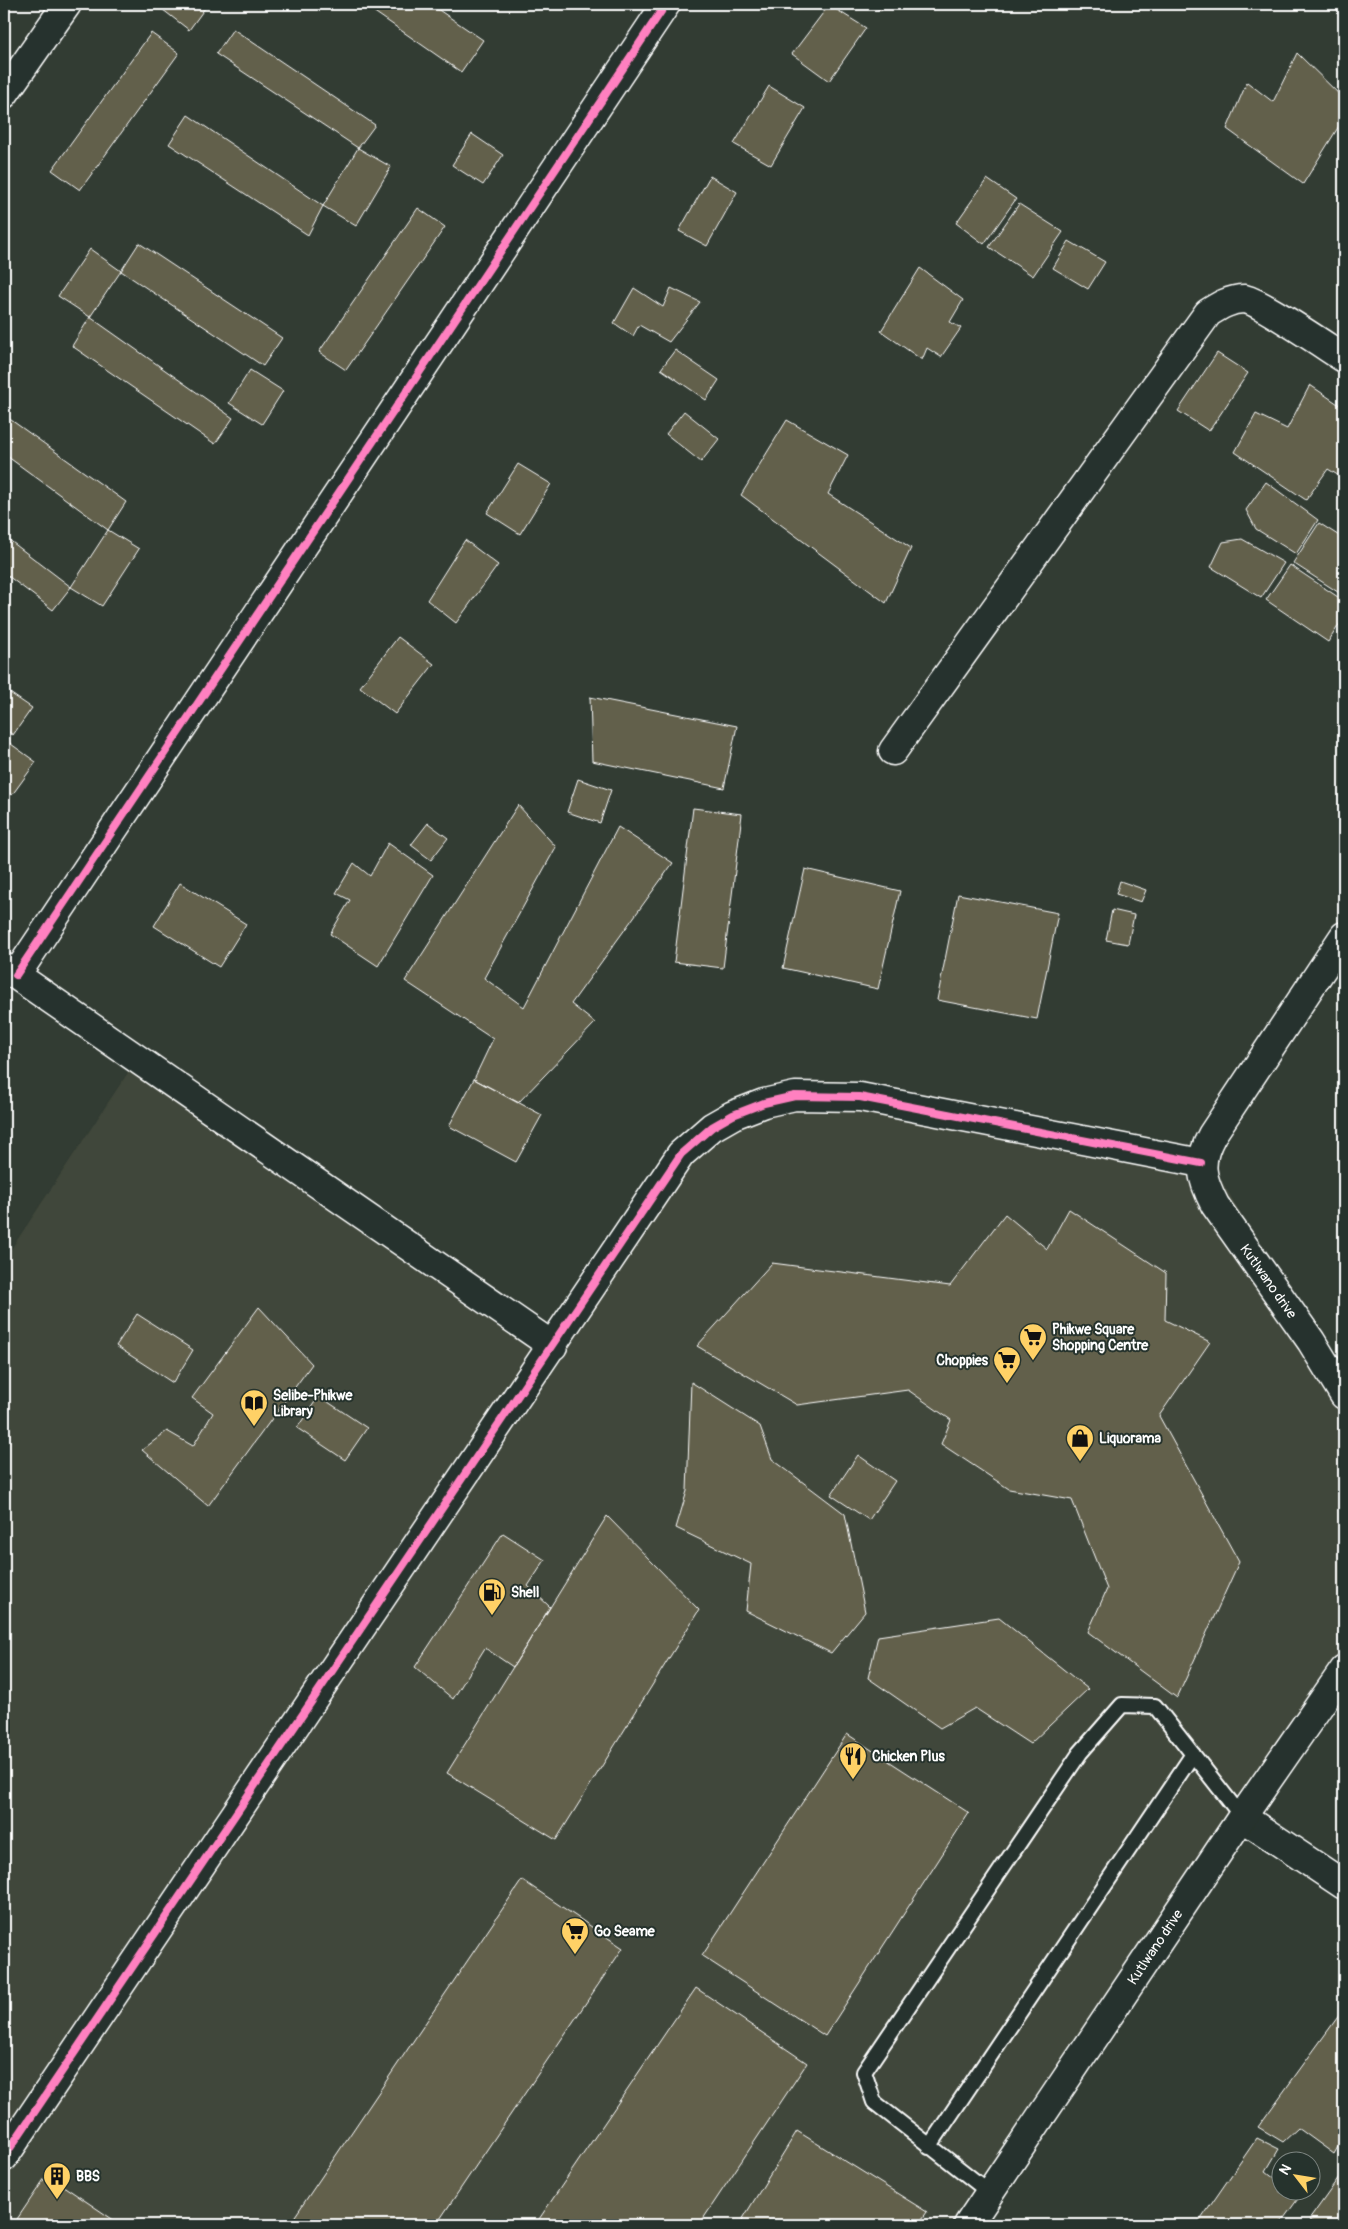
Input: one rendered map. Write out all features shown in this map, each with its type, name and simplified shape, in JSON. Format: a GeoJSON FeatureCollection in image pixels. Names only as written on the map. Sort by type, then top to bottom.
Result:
{"type":"FeatureCollection","features":[{"type":"Feature","properties":{"kind":"street"},"geometry":{"type":"LineString","coordinates":[[4,94],[66,4]]}},
{"type":"Feature","properties":{"kind":"street"},"geometry":{"type":"LineString","coordinates":[[553,1346],[10,971],[666,4]]}},
{"type":"Feature","properties":{"kind":"street"},"geometry":{"type":"LineString","coordinates":[[894,751],[1208,313],[1222,303],[1245,299],[1269,311],[1344,358]]}},
{"type":"Feature","properties":{"kind":"street"},"geometry":{"type":"LineString","coordinates":[[4,2157],[682,1154],[712,1127],[733,1115],[764,1103],[795,1096],[860,1097],[1201,1164],[1204,1150],[1212,1135],[1344,936]]}},
{"type":"Feature","properties":{"kind":"street","name":"Kutlwano drive"},"geometry":{"type":"LineString","coordinates":[[1201,1164],[1206,1188],[1215,1205],[1311,1342],[1344,1395]]}},
{"type":"Feature","properties":{"kind":"street","name":"Kutlwano drive"},"geometry":{"type":"LineString","coordinates":[[968,2225],[1242,1817],[1344,1670]]}},
{"type":"Feature","properties":{"kind":"street"},"geometry":{"type":"LineString","coordinates":[[1242,1817],[1344,1885]]}},
{"type":"Feature","properties":{"kind":"lane"},"geometry":{"type":"LineString","coordinates":[[990,2193],[874,2102],[864,2072],[1080,1753],[1122,1705],[1155,1706],[1242,1817]]}},
{"type":"Feature","properties":{"kind":"lane"},"geometry":{"type":"LineString","coordinates":[[929,2147],[1193,1754]]}},
{"type":"Feature","properties":{"kind":"shaded area"},"geometry":{"type":"Polygon","coordinates":[[[137,1059],[553,1346],[681,1154],[764,1103],[980,1120],[1204,1150],[1344,1393],[1344,1645],[1246,1816],[968,2225],[4,2225],[4,1260],[137,1059]]]}},
{"type":"Feature","properties":{"kind":"building"},"geometry":{"type":"Polygon","coordinates":[[[160,4],[208,4],[189,30],[158,6],[160,4]]]}},
{"type":"Feature","properties":{"kind":"building"},"geometry":{"type":"Polygon","coordinates":[[[363,4],[430,4],[483,40],[461,72],[363,4]]]}},
{"type":"Feature","properties":{"kind":"building"},"geometry":{"type":"Polygon","coordinates":[[[871,4],[885,4],[881,11],[871,4]]]}},
{"type":"Feature","properties":{"kind":"building"},"geometry":{"type":"Polygon","coordinates":[[[829,5],[866,28],[829,81],[792,54],[829,5]]]}},
{"type":"Feature","properties":{"kind":"building"},"geometry":{"type":"Polygon","coordinates":[[[233,29],[375,125],[358,148],[216,54],[233,29]]]}},
{"type":"Feature","properties":{"kind":"building"},"geometry":{"type":"Polygon","coordinates":[[[151,33],[179,53],[80,190],[52,170],[151,33]]]}},
{"type":"Feature","properties":{"kind":"building"},"geometry":{"type":"Polygon","coordinates":[[[1297,53],[1344,99],[1344,118],[1303,184],[1227,129],[1247,82],[1273,102],[1297,53]]]}},
{"type":"Feature","properties":{"kind":"building"},"geometry":{"type":"Polygon","coordinates":[[[769,86],[805,108],[771,165],[734,144],[769,86]]]}},
{"type":"Feature","properties":{"kind":"building"},"geometry":{"type":"Polygon","coordinates":[[[188,115],[323,206],[308,235],[169,144],[188,115]]]}},
{"type":"Feature","properties":{"kind":"building"},"geometry":{"type":"Polygon","coordinates":[[[472,134],[503,155],[483,185],[452,165],[472,134]]]}},
{"type":"Feature","properties":{"kind":"building"},"geometry":{"type":"Polygon","coordinates":[[[358,148],[391,167],[356,226],[323,206],[358,148]]]}},
{"type":"Feature","properties":{"kind":"building"},"geometry":{"type":"Polygon","coordinates":[[[710,176],[737,192],[707,246],[679,231],[710,176]]]}},
{"type":"Feature","properties":{"kind":"building"},"geometry":{"type":"Polygon","coordinates":[[[987,179],[1016,199],[984,244],[956,223],[987,179]]]}},
{"type":"Feature","properties":{"kind":"building"},"geometry":{"type":"Polygon","coordinates":[[[1019,204],[1063,232],[1033,276],[989,247],[1019,204]]]}},
{"type":"Feature","properties":{"kind":"building"},"geometry":{"type":"Polygon","coordinates":[[[418,208],[445,227],[346,370],[319,352],[418,208]]]}},
{"type":"Feature","properties":{"kind":"building"},"geometry":{"type":"Polygon","coordinates":[[[1069,241],[1105,262],[1088,289],[1053,268],[1069,241]]]}},
{"type":"Feature","properties":{"kind":"building"},"geometry":{"type":"Polygon","coordinates":[[[139,243],[282,338],[263,366],[121,271],[139,243]]]}},
{"type":"Feature","properties":{"kind":"building"},"geometry":{"type":"Polygon","coordinates":[[[90,249],[121,271],[90,317],[58,296],[90,249]]]}},
{"type":"Feature","properties":{"kind":"building"},"geometry":{"type":"Polygon","coordinates":[[[920,268],[963,300],[950,322],[961,328],[941,357],[927,348],[922,360],[881,331],[920,268]]]}},
{"type":"Feature","properties":{"kind":"building"},"geometry":{"type":"Polygon","coordinates":[[[634,288],[663,307],[671,288],[700,302],[669,342],[639,325],[633,336],[614,323],[634,288]]]}},
{"type":"Feature","properties":{"kind":"building"},"geometry":{"type":"Polygon","coordinates":[[[90,317],[233,418],[215,444],[72,346],[90,317]]]}},
{"type":"Feature","properties":{"kind":"building"},"geometry":{"type":"Polygon","coordinates":[[[675,350],[719,380],[706,400],[661,369],[675,350]]]}},
{"type":"Feature","properties":{"kind":"building"},"geometry":{"type":"Polygon","coordinates":[[[1217,353],[1248,373],[1209,431],[1178,411],[1217,353]]]}},
{"type":"Feature","properties":{"kind":"building"},"geometry":{"type":"Polygon","coordinates":[[[250,370],[283,391],[262,424],[229,403],[250,370]]]}},
{"type":"Feature","properties":{"kind":"building"},"geometry":{"type":"Polygon","coordinates":[[[1310,385],[1344,408],[1344,479],[1328,469],[1306,500],[1235,452],[1256,414],[1287,429],[1310,385]]]}},
{"type":"Feature","properties":{"kind":"building"},"geometry":{"type":"Polygon","coordinates":[[[684,411],[719,439],[701,462],[666,434],[684,411]]]}},
{"type":"Feature","properties":{"kind":"building"},"geometry":{"type":"Polygon","coordinates":[[[4,415],[126,502],[108,530],[4,454],[4,415]]]}},
{"type":"Feature","properties":{"kind":"building"},"geometry":{"type":"Polygon","coordinates":[[[787,420],[848,455],[828,494],[911,548],[886,603],[741,495],[787,420]]]}},
{"type":"Feature","properties":{"kind":"building"},"geometry":{"type":"Polygon","coordinates":[[[518,464],[551,484],[520,534],[487,513],[518,464]]]}},
{"type":"Feature","properties":{"kind":"building"},"geometry":{"type":"Polygon","coordinates":[[[1266,482],[1318,520],[1296,554],[1256,529],[1246,510],[1266,482]]]}},
{"type":"Feature","properties":{"kind":"building"},"geometry":{"type":"Polygon","coordinates":[[[1319,523],[1344,539],[1344,596],[1293,563],[1319,523]]]}},
{"type":"Feature","properties":{"kind":"building"},"geometry":{"type":"Polygon","coordinates":[[[108,530],[139,549],[102,606],[71,587],[108,530]]]}},
{"type":"Feature","properties":{"kind":"building"},"geometry":{"type":"Polygon","coordinates":[[[4,536],[71,587],[53,610],[4,573],[4,536]]]}},
{"type":"Feature","properties":{"kind":"building"},"geometry":{"type":"Polygon","coordinates":[[[1242,539],[1284,563],[1261,598],[1211,567],[1223,542],[1242,539]]]}},
{"type":"Feature","properties":{"kind":"building"},"geometry":{"type":"Polygon","coordinates":[[[465,540],[498,565],[456,623],[427,600],[465,540]]]}},
{"type":"Feature","properties":{"kind":"building"},"geometry":{"type":"Polygon","coordinates":[[[1290,565],[1344,601],[1344,617],[1328,642],[1266,600],[1290,565]]]}},
{"type":"Feature","properties":{"kind":"building"},"geometry":{"type":"Polygon","coordinates":[[[398,637],[434,664],[395,714],[360,687],[398,637]]]}},
{"type":"Feature","properties":{"kind":"building"},"geometry":{"type":"Polygon","coordinates":[[[4,689],[32,708],[13,735],[4,728],[4,689]]]}},
{"type":"Feature","properties":{"kind":"building"},"geometry":{"type":"Polygon","coordinates":[[[590,697],[737,726],[724,788],[592,761],[590,697]]]}},
{"type":"Feature","properties":{"kind":"building"},"geometry":{"type":"Polygon","coordinates":[[[4,739],[36,762],[12,795],[4,789],[4,739]]]}},
{"type":"Feature","properties":{"kind":"building"},"geometry":{"type":"Polygon","coordinates":[[[578,779],[611,790],[600,823],[567,812],[578,779]]]}},
{"type":"Feature","properties":{"kind":"building"},"geometry":{"type":"Polygon","coordinates":[[[518,805],[556,847],[484,978],[524,1007],[618,827],[673,863],[571,1004],[595,1023],[518,1103],[474,1079],[493,1039],[405,981],[518,805]]]}},
{"type":"Feature","properties":{"kind":"building"},"geometry":{"type":"Polygon","coordinates":[[[693,808],[742,814],[723,968],[674,962],[693,808]]]}},
{"type":"Feature","properties":{"kind":"building"},"geometry":{"type":"Polygon","coordinates":[[[428,823],[448,838],[431,860],[411,845],[428,823]]]}},
{"type":"Feature","properties":{"kind":"building"},"geometry":{"type":"Polygon","coordinates":[[[388,843],[433,875],[378,966],[330,934],[350,900],[336,893],[354,863],[370,876],[388,843]]]}},
{"type":"Feature","properties":{"kind":"building"},"geometry":{"type":"Polygon","coordinates":[[[805,869],[900,891],[878,989],[783,968],[805,869]]]}},
{"type":"Feature","properties":{"kind":"building"},"geometry":{"type":"Polygon","coordinates":[[[1120,881],[1146,890],[1141,902],[1116,894],[1120,881]]]}},
{"type":"Feature","properties":{"kind":"building"},"geometry":{"type":"Polygon","coordinates":[[[180,883],[246,924],[219,967],[154,926],[180,883]]]}},
{"type":"Feature","properties":{"kind":"building"},"geometry":{"type":"Polygon","coordinates":[[[958,894],[1058,913],[1037,1019],[937,1000],[958,894]]]}},
{"type":"Feature","properties":{"kind":"building"},"geometry":{"type":"Polygon","coordinates":[[[1112,910],[1134,915],[1128,944],[1106,940],[1112,910]]]}},
{"type":"Feature","properties":{"kind":"building"},"geometry":{"type":"Polygon","coordinates":[[[474,1079],[542,1115],[516,1162],[449,1126],[474,1079]]]}},
{"type":"Feature","properties":{"kind":"building"},"geometry":{"type":"Polygon","coordinates":[[[1069,1209],[1166,1273],[1165,1320],[1210,1342],[1159,1416],[1239,1562],[1177,1698],[1088,1632],[1107,1589],[1072,1500],[1009,1489],[941,1444],[951,1420],[908,1390],[797,1405],[697,1346],[772,1263],[950,1286],[1005,1214],[1047,1249],[1069,1209]]]}},
{"type":"Feature","properties":{"kind":"building"},"geometry":{"type":"Polygon","coordinates":[[[259,1307],[312,1364],[208,1506],[142,1450],[167,1431],[193,1446],[213,1413],[192,1398],[259,1307]]]}},
{"type":"Feature","properties":{"kind":"building"},"geometry":{"type":"Polygon","coordinates":[[[137,1314],[193,1350],[173,1383],[116,1346],[137,1314]]]}},
{"type":"Feature","properties":{"kind":"building"},"geometry":{"type":"Polygon","coordinates":[[[691,1382],[760,1426],[772,1459],[845,1514],[865,1612],[831,1653],[746,1611],[751,1564],[676,1528],[687,1491],[691,1382]]]}},
{"type":"Feature","properties":{"kind":"building"},"geometry":{"type":"Polygon","coordinates":[[[319,1396],[367,1428],[345,1460],[297,1428],[319,1396]]]}},
{"type":"Feature","properties":{"kind":"building"},"geometry":{"type":"Polygon","coordinates":[[[858,1455],[895,1481],[869,1520],[831,1495],[858,1455]]]}},
{"type":"Feature","properties":{"kind":"building"},"geometry":{"type":"Polygon","coordinates":[[[607,1516],[699,1610],[556,1840],[447,1773],[607,1516]]]}},
{"type":"Feature","properties":{"kind":"building"},"geometry":{"type":"Polygon","coordinates":[[[503,1533],[545,1560],[528,1586],[550,1607],[513,1667],[485,1648],[453,1699],[415,1667],[503,1533]]]}},
{"type":"Feature","properties":{"kind":"building"},"geometry":{"type":"Polygon","coordinates":[[[999,1618],[1088,1689],[1030,1744],[975,1708],[940,1728],[868,1678],[878,1636],[999,1618]]]}},
{"type":"Feature","properties":{"kind":"building"},"geometry":{"type":"Polygon","coordinates":[[[847,1734],[969,1813],[825,2036],[702,1956],[847,1734]]]}},
{"type":"Feature","properties":{"kind":"building"},"geometry":{"type":"Polygon","coordinates":[[[522,1880],[623,1948],[436,2225],[289,2225],[522,1880]]]}},
{"type":"Feature","properties":{"kind":"building"},"geometry":{"type":"Polygon","coordinates":[[[696,1988],[807,2063],[699,2225],[535,2225],[696,1988]]]}},
{"type":"Feature","properties":{"kind":"building"},"geometry":{"type":"Polygon","coordinates":[[[1340,2014],[1344,2017],[1344,2136],[1334,2154],[1298,2128],[1283,2142],[1258,2127],[1340,2014]]]}},
{"type":"Feature","properties":{"kind":"building"},"geometry":{"type":"Polygon","coordinates":[[[797,2131],[927,2212],[918,2225],[739,2225],[797,2131]]]}},
{"type":"Feature","properties":{"kind":"building"},"geometry":{"type":"Polygon","coordinates":[[[1257,2138],[1279,2149],[1277,2152],[1270,2152],[1270,2164],[1266,2171],[1270,2174],[1270,2202],[1296,2202],[1279,2225],[1197,2225],[1257,2138]]]}},
{"type":"Feature","properties":{"kind":"building"},"geometry":{"type":"Polygon","coordinates":[[[1344,2171],[1344,2225],[1317,2225],[1309,2220],[1344,2171]]]}},
{"type":"Feature","properties":{"kind":"building","name":"BBS"},"geometry":{"type":"Polygon","coordinates":[[[47,2175],[121,2225],[13,2225],[47,2175]]]}},
{"type":"Feature","properties":{"kind":"cycle path"},"geometry":{"type":"LineString","coordinates":[[16,975],[666,4]]}},
{"type":"Feature","properties":{"kind":"cycle path"},"geometry":{"type":"LineString","coordinates":[[4,2157],[681,1154],[712,1127],[733,1115],[764,1103],[795,1096],[860,1097],[1201,1163]]}},
{"type":"Feature","properties":{"kind":"place","name":"Phikwe Square Shopping Centre"},"geometry":{"type":"Point","coordinates":[1033,1361]}},
{"type":"Feature","properties":{"kind":"place","name":"Choppies"},"geometry":{"type":"Point","coordinates":[1007,1384]}},
{"type":"Feature","properties":{"kind":"place","name":"Selibe-Phikwe Library"},"geometry":{"type":"Point","coordinates":[254,1427]}},
{"type":"Feature","properties":{"kind":"place","name":"Liquorama"},"geometry":{"type":"Point","coordinates":[1080,1462]}},
{"type":"Feature","properties":{"kind":"place","name":"Shell"},"geometry":{"type":"Point","coordinates":[492,1616]}},
{"type":"Feature","properties":{"kind":"place","name":"Chicken Plus"},"geometry":{"type":"Point","coordinates":[853,1780]}},
{"type":"Feature","properties":{"kind":"place","name":"Go Seame"},"geometry":{"type":"Point","coordinates":[575,1955]}},
{"type":"Feature","properties":{"kind":"place","name":"BBS"},"geometry":{"type":"Point","coordinates":[57,2200]}}]}
